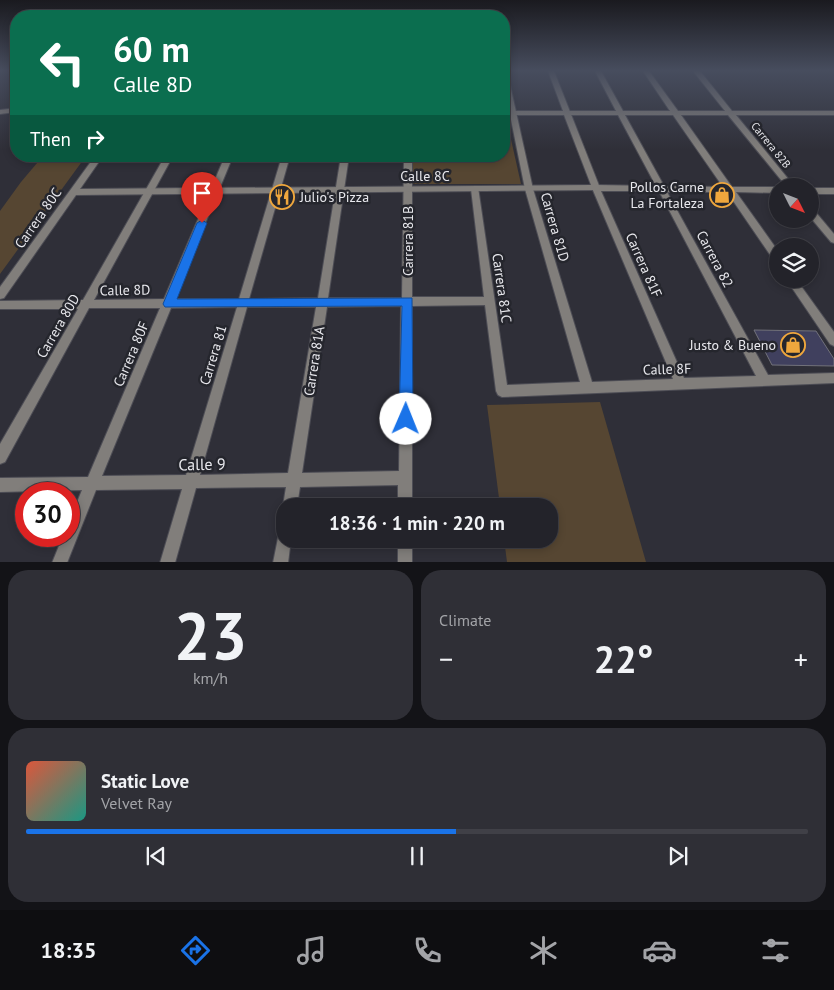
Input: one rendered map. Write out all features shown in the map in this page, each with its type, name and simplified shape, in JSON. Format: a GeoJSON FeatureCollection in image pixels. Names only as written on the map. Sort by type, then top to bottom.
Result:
{"type":"FeatureCollection","features":[{"type":"Feature","properties":{"kind":"street","name":"Carrera 81D"},"geometry":{"type":"LineString","coordinates":[[510,97],[529,189],[588,388]]}},
{"type":"Feature","properties":{"kind":"street","name":"Carrera 81F"},"geometry":{"type":"LineString","coordinates":[[561,97],[596,188],[681,384]]}},
{"type":"Feature","properties":{"kind":"street","name":"Carrera 82"},"geometry":{"type":"LineString","coordinates":[[612,97],[765,381]]}},
{"type":"Feature","properties":{"kind":"street"},"geometry":{"type":"LineString","coordinates":[[664,97],[769,246]]}},
{"type":"Feature","properties":{"kind":"street","name":"Carrera 82B"},"geometry":{"type":"LineString","coordinates":[[717,97],[783,178]]}},
{"type":"Feature","properties":{"kind":"street"},"geometry":{"type":"LineString","coordinates":[[510,113],[834,113]]}},
{"type":"Feature","properties":{"kind":"street","name":"Carrera 80C"},"geometry":{"type":"LineString","coordinates":[[0,295],[94,162]]}},
{"type":"Feature","properties":{"kind":"street","name":"Carrera 80D"},"geometry":{"type":"LineString","coordinates":[[0,457],[166,162]]}},
{"type":"Feature","properties":{"kind":"street","name":"Carrera 80F"},"geometry":{"type":"LineString","coordinates":[[59,562],[169,304],[227,162]]}},
{"type":"Feature","properties":{"kind":"street","name":"Carrera 81"},"geometry":{"type":"LineString","coordinates":[[167,562],[284,162]]}},
{"type":"Feature","properties":{"kind":"street","name":"Carrera 81A"},"geometry":{"type":"LineString","coordinates":[[291,498],[324,302],[344,162]]}},
{"type":"Feature","properties":{"kind":"street","name":"Carrera 81B"},"geometry":{"type":"LineString","coordinates":[[405,498],[408,162]]}},
{"type":"Feature","properties":{"kind":"street","name":"Calle 8C"},"geometry":{"type":"LineString","coordinates":[[73,192],[596,188],[769,190]]}},
{"type":"Feature","properties":{"kind":"street","name":"Carrera 81C"},"geometry":{"type":"LineString","coordinates":[[475,189],[502,391]]}},
{"type":"Feature","properties":{"kind":"street"},"geometry":{"type":"LineString","coordinates":[[819,191],[834,191]]}},
{"type":"Feature","properties":{"kind":"street"},"geometry":{"type":"LineString","coordinates":[[819,222],[834,240]]}},
{"type":"Feature","properties":{"kind":"street"},"geometry":{"type":"LineString","coordinates":[[797,288],[834,340]]}},
{"type":"Feature","properties":{"kind":"street","name":"Calle 8D"},"geometry":{"type":"LineString","coordinates":[[0,306],[490,301]]}},
{"type":"Feature","properties":{"kind":"street","name":"Calle 8F"},"geometry":{"type":"LineString","coordinates":[[502,391],[834,378]]}},
{"type":"Feature","properties":{"kind":"street","name":"Calle 9"},"geometry":{"type":"LineString","coordinates":[[0,484],[405,478]]}},
{"type":"Feature","properties":{"kind":"street"},"geometry":{"type":"LineString","coordinates":[[280,562],[282,548]]}},
{"type":"Feature","properties":{"kind":"street"},"geometry":{"type":"LineString","coordinates":[[405,548],[405,562]]}},
{"type":"Feature","properties":{"kind":"shaded area"},"geometry":{"type":"Polygon","coordinates":[[[510,135],[521,184],[411,184],[412,162],[510,162],[510,135]]]}},
{"type":"Feature","properties":{"kind":"shaded area"},"geometry":{"type":"Polygon","coordinates":[[[38,162],[82,162],[0,274],[0,211],[38,162]]]}},
{"type":"Feature","properties":{"kind":"shaded area"},"geometry":{"type":"Polygon","coordinates":[[[600,402],[646,562],[507,562],[505,548],[558,548],[558,498],[499,498],[487,405],[600,402]]]}},
{"type":"Feature","properties":{"kind":"building","name":"Justo & Bueno"},"geometry":{"type":"Polygon","coordinates":[[[754,330],[816,331],[834,359],[834,366],[772,365],[754,330]]]}},
{"type":"Feature","properties":{"kind":"place","name":"Pollos Carne La Fortaleza"},"geometry":{"type":"Point","coordinates":[722,195]}},
{"type":"Feature","properties":{"kind":"place","name":"Julio's Pizza"},"geometry":{"type":"Point","coordinates":[282,197]}},
{"type":"Feature","properties":{"kind":"place","name":"Justo & Bueno"},"geometry":{"type":"Point","coordinates":[793,345]}},
{"type":"Feature","properties":{"kind":"route"},"geometry":{"type":"LineString","coordinates":[[202,223],[169,304],[408,301],[406,419]]}}]}
